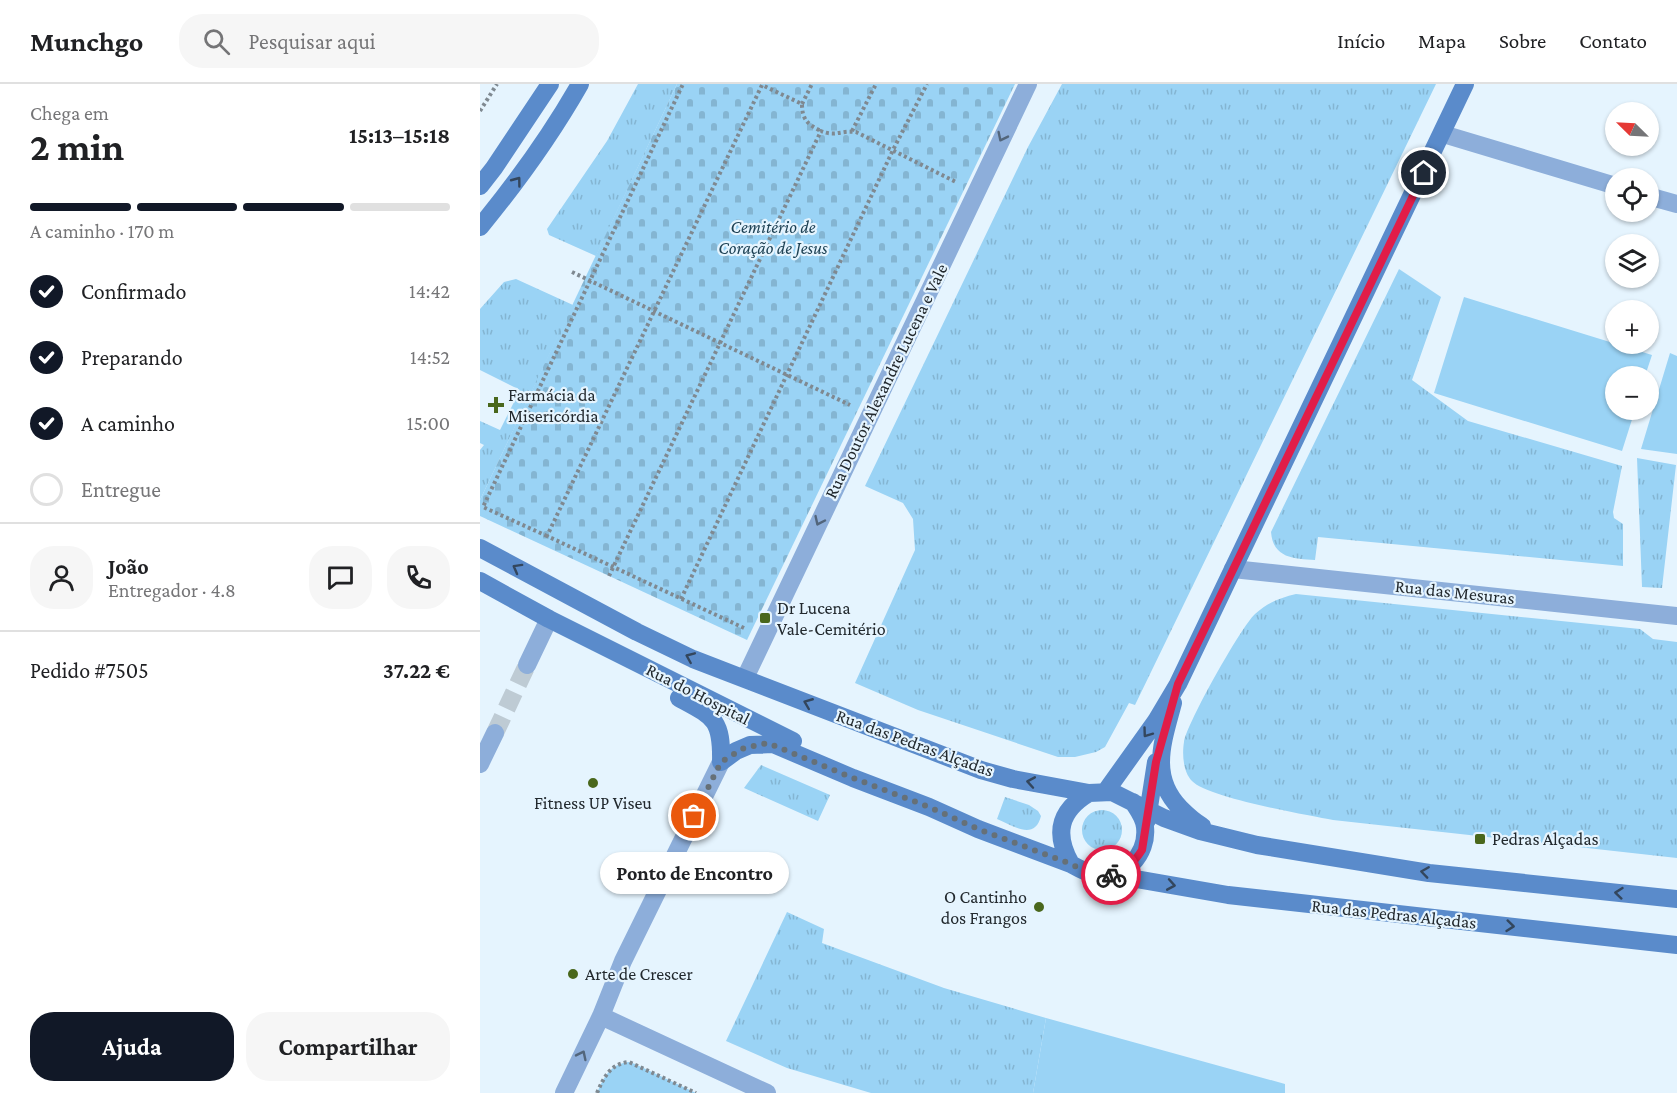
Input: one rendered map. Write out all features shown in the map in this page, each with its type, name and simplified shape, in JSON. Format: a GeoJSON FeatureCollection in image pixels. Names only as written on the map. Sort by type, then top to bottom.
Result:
{"type":"FeatureCollection","features":[{"type":"Feature","properties":{"kind":"main road"},"geometry":{"type":"LineString","coordinates":[[480,186],[550,84]]}},
{"type":"Feature","properties":{"kind":"main road"},"geometry":{"type":"LineString","coordinates":[[480,227],[515,184],[558,124],[580,84]]}},
{"type":"Feature","properties":{"kind":"main road"},"geometry":{"type":"LineString","coordinates":[[1071,864],[1061,839],[1061,825],[1067,811],[1076,800],[1097,792],[1156,721],[1178,684],[1465,84]]}},
{"type":"Feature","properties":{"kind":"main road","name":"Rua do Hospital"},"geometry":{"type":"LineString","coordinates":[[480,548],[637,632],[693,659],[745,678]]}},
{"type":"Feature","properties":{"kind":"main road","name":"Rua do Hospital"},"geometry":{"type":"LineString","coordinates":[[480,581],[557,623],[775,733],[929,807]]}},
{"type":"Feature","properties":{"kind":"main road","name":"Rua do Hospital"},"geometry":{"type":"LineString","coordinates":[[557,623],[580,644],[713,718],[720,733],[721,762]]}},
{"type":"Feature","properties":{"kind":"main road","name":"Rua das Pedras Alçadas"},"geometry":{"type":"LineString","coordinates":[[745,678],[981,770],[1013,779],[1123,796],[1140,806],[1200,831],[1227,839],[1429,873],[1677,899]]}},
{"type":"Feature","properties":{"kind":"main road"},"geometry":{"type":"LineString","coordinates":[[1113,875],[1125,870],[1142,850],[1145,825],[1140,806],[1164,737],[1178,684]]}},
{"type":"Feature","properties":{"kind":"main road"},"geometry":{"type":"LineString","coordinates":[[1164,737],[1160,768],[1168,796],[1193,821],[1227,839]]}},
{"type":"Feature","properties":{"kind":"main road","name":"Rua das Pedras Alçadas"},"geometry":{"type":"LineString","coordinates":[[721,762],[736,751],[750,745],[773,744],[978,829],[1099,876],[1113,875],[1228,895],[1677,945]]}},
{"type":"Feature","properties":{"kind":"street","name":"Rua Doutor Alexandre Lucena e Vale"},"geometry":{"type":"LineString","coordinates":[[745,678],[1028,84]]}},
{"type":"Feature","properties":{"kind":"street"},"geometry":{"type":"LineString","coordinates":[[1443,134],[1605,183]]}},
{"type":"Feature","properties":{"kind":"street"},"geometry":{"type":"LineString","coordinates":[[1659,199],[1677,204]]}},
{"type":"Feature","properties":{"kind":"street","name":"Rua das Mesuras"},"geometry":{"type":"LineString","coordinates":[[1233,569],[1677,616]]}},
{"type":"Feature","properties":{"kind":"street"},"geometry":{"type":"LineString","coordinates":[[527,665],[557,623]]}},
{"type":"Feature","properties":{"kind":"street"},"geometry":{"type":"LineString","coordinates":[[480,764],[495,733]]}},
{"type":"Feature","properties":{"kind":"street"},"geometry":{"type":"LineString","coordinates":[[564,1093],[601,1016],[623,961],[721,762]]}},
{"type":"Feature","properties":{"kind":"street"},"geometry":{"type":"LineString","coordinates":[[601,1016],[652,1042],[767,1093]]}},
{"type":"Feature","properties":{"kind":"path"},"geometry":{"type":"LineString","coordinates":[[480,111],[497,84]]}},
{"type":"Feature","properties":{"kind":"path"},"geometry":{"type":"LineString","coordinates":[[683,84],[483,507],[745,628]]}},
{"type":"Feature","properties":{"kind":"path"},"geometry":{"type":"LineString","coordinates":[[812,84],[802,104],[802,116],[808,125],[832,135],[856,132],[958,183]]}},
{"type":"Feature","properties":{"kind":"path"},"geometry":{"type":"LineString","coordinates":[[852,131],[876,84]]}},
{"type":"Feature","properties":{"kind":"path"},"geometry":{"type":"LineString","coordinates":[[681,599],[893,150],[927,84]]}},
{"type":"Feature","properties":{"kind":"path"},"geometry":{"type":"LineString","coordinates":[[547,536],[762,85],[802,104]]}},
{"type":"Feature","properties":{"kind":"path"},"geometry":{"type":"LineString","coordinates":[[609,576],[821,131]]}},
{"type":"Feature","properties":{"kind":"path"},"geometry":{"type":"LineString","coordinates":[[572,272],[858,410]]}},
{"type":"Feature","properties":{"kind":"path"},"geometry":{"type":"LineString","coordinates":[[851,406],[856,396]]}},
{"type":"Feature","properties":{"kind":"path"},"geometry":{"type":"LineString","coordinates":[[597,1093],[609,1070],[617,1064],[629,1062],[696,1093]]}},
{"type":"Feature","properties":{"kind":"green space"},"geometry":{"type":"Polygon","coordinates":[[[638,84],[677,84],[596,256],[549,235],[547,229],[607,141],[638,84]]]}},
{"type":"Feature","properties":{"kind":"green space","name":"Cemitério de Coração de Jesus"},"geometry":{"type":"Polygon","coordinates":[[[677,84],[1015,84],[747,640],[480,516],[480,500],[677,84]]]}},
{"type":"Feature","properties":{"kind":"green space"},"geometry":{"type":"Polygon","coordinates":[[[1062,84],[1436,84],[1135,705],[1129,703],[1105,747],[1096,752],[1075,757],[1058,757],[918,710],[855,683],[915,550],[913,519],[903,503],[865,486],[1028,147],[1062,84]]]}},
{"type":"Feature","properties":{"kind":"green space"},"geometry":{"type":"Polygon","coordinates":[[[1399,269],[1441,297],[1412,380],[1468,421],[1622,466],[1613,512],[1614,518],[1623,524],[1623,566],[1318,537],[1315,560],[1292,558],[1280,552],[1276,547],[1271,532],[1399,269]]]}},
{"type":"Feature","properties":{"kind":"green space"},"geometry":{"type":"Polygon","coordinates":[[[516,279],[573,305],[480,500],[480,450],[484,445],[480,443],[480,421],[500,430],[520,390],[480,370],[480,309],[504,282],[516,279]]]}},
{"type":"Feature","properties":{"kind":"green space"},"geometry":{"type":"Polygon","coordinates":[[[1464,297],[1605,340],[1605,354],[1652,355],[1648,366],[1605,366],[1605,420],[1632,420],[1622,451],[1434,393],[1464,297]]]}},
{"type":"Feature","properties":{"kind":"green space"},"geometry":{"type":"Polygon","coordinates":[[[1670,353],[1677,356],[1677,454],[1641,449],[1650,420],[1659,420],[1659,389],[1670,353]]]}},
{"type":"Feature","properties":{"kind":"green space"},"geometry":{"type":"Polygon","coordinates":[[[1637,458],[1676,465],[1662,588],[1642,587],[1637,458]]]}},
{"type":"Feature","properties":{"kind":"green space"},"geometry":{"type":"Polygon","coordinates":[[[1296,594],[1640,629],[1653,639],[1677,642],[1677,858],[1333,820],[1217,794],[1192,781],[1184,763],[1184,742],[1194,716],[1215,676],[1238,637],[1255,614],[1274,601],[1296,594]]]}},
{"type":"Feature","properties":{"kind":"green space"},"geometry":{"type":"Polygon","coordinates":[[[761,765],[830,795],[818,821],[744,788],[761,765]]]}},
{"type":"Feature","properties":{"kind":"green space"},"geometry":{"type":"Polygon","coordinates":[[[1005,797],[1029,805],[1038,811],[1041,816],[1038,824],[1029,830],[1023,830],[997,819],[1005,797]]]}},
{"type":"Feature","properties":{"kind":"green space"},"geometry":{"type":"Polygon","coordinates":[[[1102,810],[1110,811],[1116,816],[1121,822],[1121,838],[1116,844],[1110,849],[1102,850],[1094,849],[1088,844],[1083,838],[1082,830],[1083,822],[1088,816],[1094,811],[1102,810]]]}},
{"type":"Feature","properties":{"kind":"green space"},"geometry":{"type":"Polygon","coordinates":[[[787,912],[824,929],[822,943],[944,988],[1046,1018],[1033,1093],[871,1093],[787,1068],[726,1041],[787,912]]]}},
{"type":"Feature","properties":{"kind":"green space"},"geometry":{"type":"Polygon","coordinates":[[[1046,1018],[1285,1084],[1285,1093],[1033,1093],[1046,1018]]]}},
{"type":"Feature","properties":{"kind":"green space"},"geometry":{"type":"Polygon","coordinates":[[[629,1062],[696,1093],[597,1093],[612,1068],[629,1062]]]}},
{"type":"Feature","properties":{"kind":"tunnel"},"geometry":{"type":"LineString","coordinates":[[495,733],[527,665]]}},
{"type":"Feature","properties":{"kind":"way so far"},"geometry":{"type":"LineString","coordinates":[[694,816],[721,762],[736,751],[750,745],[768,743],[978,829],[1071,864],[1085,872],[1099,876],[1111,875]]}},
{"type":"Feature","properties":{"kind":"place","name":"Farmácia da Misericórdia"},"geometry":{"type":"Point","coordinates":[496,405]}},
{"type":"Feature","properties":{"kind":"place","name":"Dr Lucena Vale-Cemitério"},"geometry":{"type":"Point","coordinates":[765,618]}},
{"type":"Feature","properties":{"kind":"place","name":"Fitness UP Viseu"},"geometry":{"type":"Point","coordinates":[593,783]}},
{"type":"Feature","properties":{"kind":"place","name":"Ponto de Encontro"},"geometry":{"type":"Point","coordinates":[694,816]}},
{"type":"Feature","properties":{"kind":"place","name":"Pedras Alçadas"},"geometry":{"type":"Point","coordinates":[1480,839]}},
{"type":"Feature","properties":{"kind":"place","name":"O Cantinho dos Frangos"},"geometry":{"type":"Point","coordinates":[1039,907]}},
{"type":"Feature","properties":{"kind":"place","name":"Arte de Crescer"},"geometry":{"type":"Point","coordinates":[573,974]}},
{"type":"Feature","properties":{"kind":"route"},"geometry":{"type":"LineString","coordinates":[[1111,875],[1125,870],[1142,850],[1150,789],[1178,684],[1424,173]]}}]}
